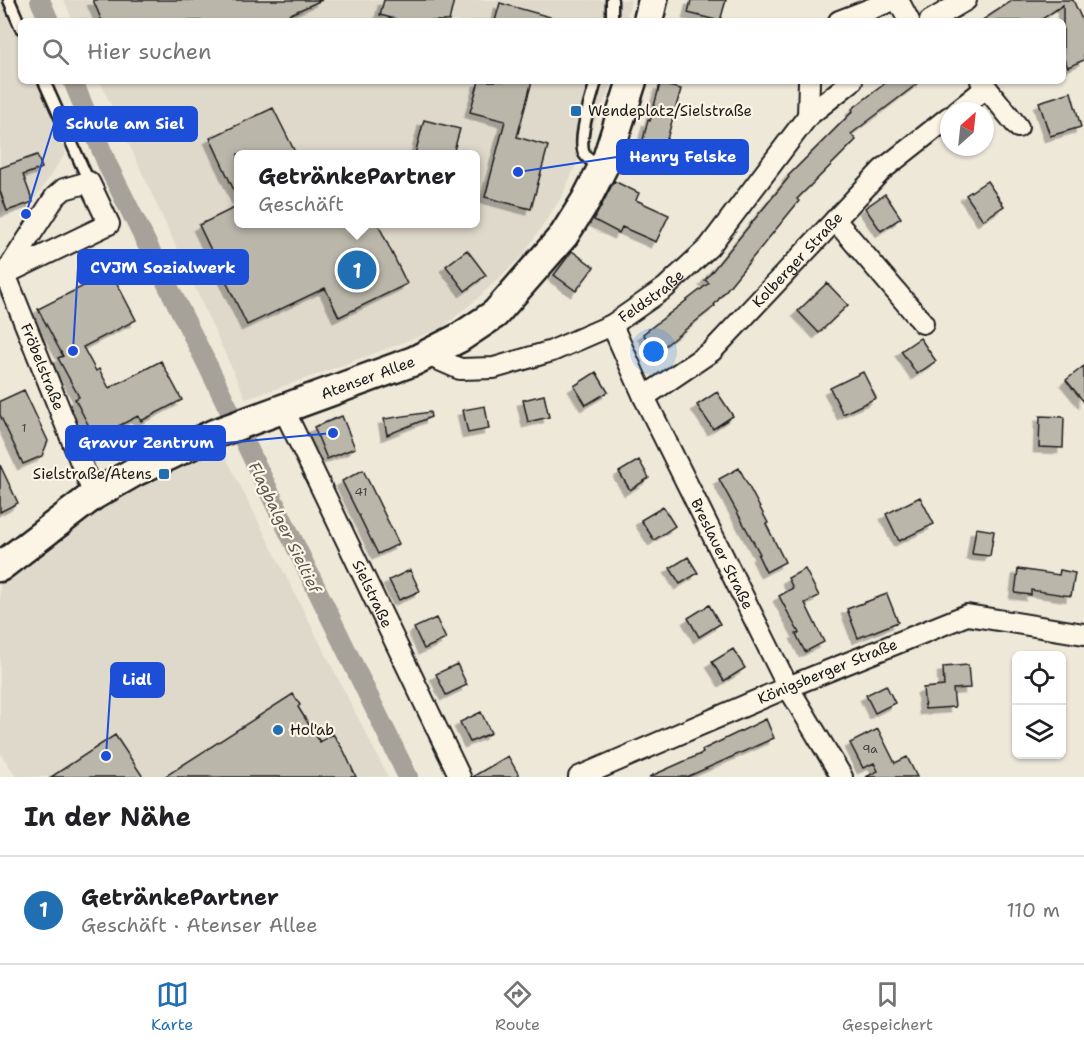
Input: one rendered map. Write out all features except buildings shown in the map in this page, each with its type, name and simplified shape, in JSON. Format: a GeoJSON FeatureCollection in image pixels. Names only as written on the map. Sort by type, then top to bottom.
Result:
{"type":"FeatureCollection","features":[{"type":"Feature","properties":{"kind":"street"},"geometry":{"type":"LineString","coordinates":[[649,18],[653,0]]}},
{"type":"Feature","properties":{"kind":"street"},"geometry":{"type":"LineString","coordinates":[[847,18],[896,0],[907,18]]}},
{"type":"Feature","properties":{"kind":"street"},"geometry":{"type":"LineString","coordinates":[[938,18],[966,0]]}},
{"type":"Feature","properties":{"kind":"street","name":"Atenser Allee"},"geometry":{"type":"LineString","coordinates":[[0,567],[94,495],[136,471],[214,434],[414,361],[459,338],[495,314],[564,235],[586,200],[602,168],[631,84]]}},
{"type":"Feature","properties":{"kind":"street"},"geometry":{"type":"LineString","coordinates":[[808,116],[809,84]]}},
{"type":"Feature","properties":{"kind":"street","name":"Feldstraße"},"geometry":{"type":"LineString","coordinates":[[431,353],[436,359],[460,369],[494,368],[552,351],[612,325],[664,288],[709,246],[808,116],[848,84]]}},
{"type":"Feature","properties":{"kind":"street"},"geometry":{"type":"LineString","coordinates":[[966,102],[983,85],[1018,127]]}},
{"type":"Feature","properties":{"kind":"street","name":"Kolberger Straße"},"geometry":{"type":"LineString","coordinates":[[644,398],[712,351],[882,170],[940,124]]}},
{"type":"Feature","properties":{"kind":"street"},"geometry":{"type":"LineString","coordinates":[[89,182],[109,224],[2,275],[55,197],[63,189],[89,182]]}},
{"type":"Feature","properties":{"kind":"street"},"geometry":{"type":"LineString","coordinates":[[835,220],[923,323]]}},
{"type":"Feature","properties":{"kind":"street","name":"Fröbelstraße"},"geometry":{"type":"LineString","coordinates":[[2,275],[94,495]]}},
{"type":"Feature","properties":{"kind":"street","name":"Breslauer Straße"},"geometry":{"type":"LineString","coordinates":[[612,325],[644,398],[788,687],[842,777]]}},
{"type":"Feature","properties":{"kind":"street","name":"Sielstraße"},"geometry":{"type":"LineString","coordinates":[[272,414],[460,777]]}},
{"type":"Feature","properties":{"kind":"street","name":"Königsberger Straße"},"geometry":{"type":"LineString","coordinates":[[579,777],[788,687],[968,615],[1084,634]]}},
{"type":"Feature","properties":{"kind":"lane"},"geometry":{"type":"LineString","coordinates":[[9,0],[18,21]]}},
{"type":"Feature","properties":{"kind":"lane"},"geometry":{"type":"LineString","coordinates":[[612,0],[612,18]]}},
{"type":"Feature","properties":{"kind":"lane"},"geometry":{"type":"LineString","coordinates":[[45,84],[89,182]]}},
{"type":"Feature","properties":{"kind":"lane"},"geometry":{"type":"LineString","coordinates":[[595,84],[582,140],[586,157],[602,168]]}},
{"type":"Feature","properties":{"kind":"shaded area"},"geometry":{"type":"Polygon","coordinates":[[[0,0],[6,0],[18,30],[18,84],[39,84],[66,152],[33,202],[0,213],[0,0]]]}},
{"type":"Feature","properties":{"kind":"shaded area"},"geometry":{"type":"Polygon","coordinates":[[[64,0],[631,0],[627,18],[72,18],[64,0]]]}},
{"type":"Feature","properties":{"kind":"shaded area"},"geometry":{"type":"Polygon","coordinates":[[[101,84],[610,84],[562,196],[523,255],[478,298],[442,328],[246,399],[101,84]]]}},
{"type":"Feature","properties":{"kind":"shaded area"},"geometry":{"type":"Polygon","coordinates":[[[219,444],[388,777],[17,777],[0,753],[0,584],[99,504],[219,444]]]}},
{"type":"Feature","properties":{"kind":"waterway","name":"Flagbalger Sieltief"},"geometry":{"type":"LineString","coordinates":[[40,0],[48,18]]}},
{"type":"Feature","properties":{"kind":"waterway","name":"Flagbalger Sieltief"},"geometry":{"type":"LineString","coordinates":[[74,84],[108,166],[408,777]]}},
{"type":"Feature","properties":{"kind":"place","name":"Wendeplatz/Sielstraße"},"geometry":{"type":"Point","coordinates":[576,111]}},
{"type":"Feature","properties":{"kind":"place","name":"Henry Felske"},"geometry":{"type":"Point","coordinates":[518,172]}},
{"type":"Feature","properties":{"kind":"place","name":"Schule am Siel"},"geometry":{"type":"Point","coordinates":[26,214]}},
{"type":"Feature","properties":{"kind":"place","name":"GetränkePartner"},"geometry":{"type":"Point","coordinates":[357,270]}},
{"type":"Feature","properties":{"kind":"place","name":"CVJM Sozialwerk"},"geometry":{"type":"Point","coordinates":[73,351]}},
{"type":"Feature","properties":{"kind":"place","name":"Gravur Zentrum"},"geometry":{"type":"Point","coordinates":[333,433]}},
{"type":"Feature","properties":{"kind":"place","name":"Sielstraße/Atens"},"geometry":{"type":"Point","coordinates":[164,474]}},
{"type":"Feature","properties":{"kind":"place","name":"Hol'ab"},"geometry":{"type":"Point","coordinates":[278,730]}},
{"type":"Feature","properties":{"kind":"place","name":"Lidl"},"geometry":{"type":"Point","coordinates":[106,756]}}]}
